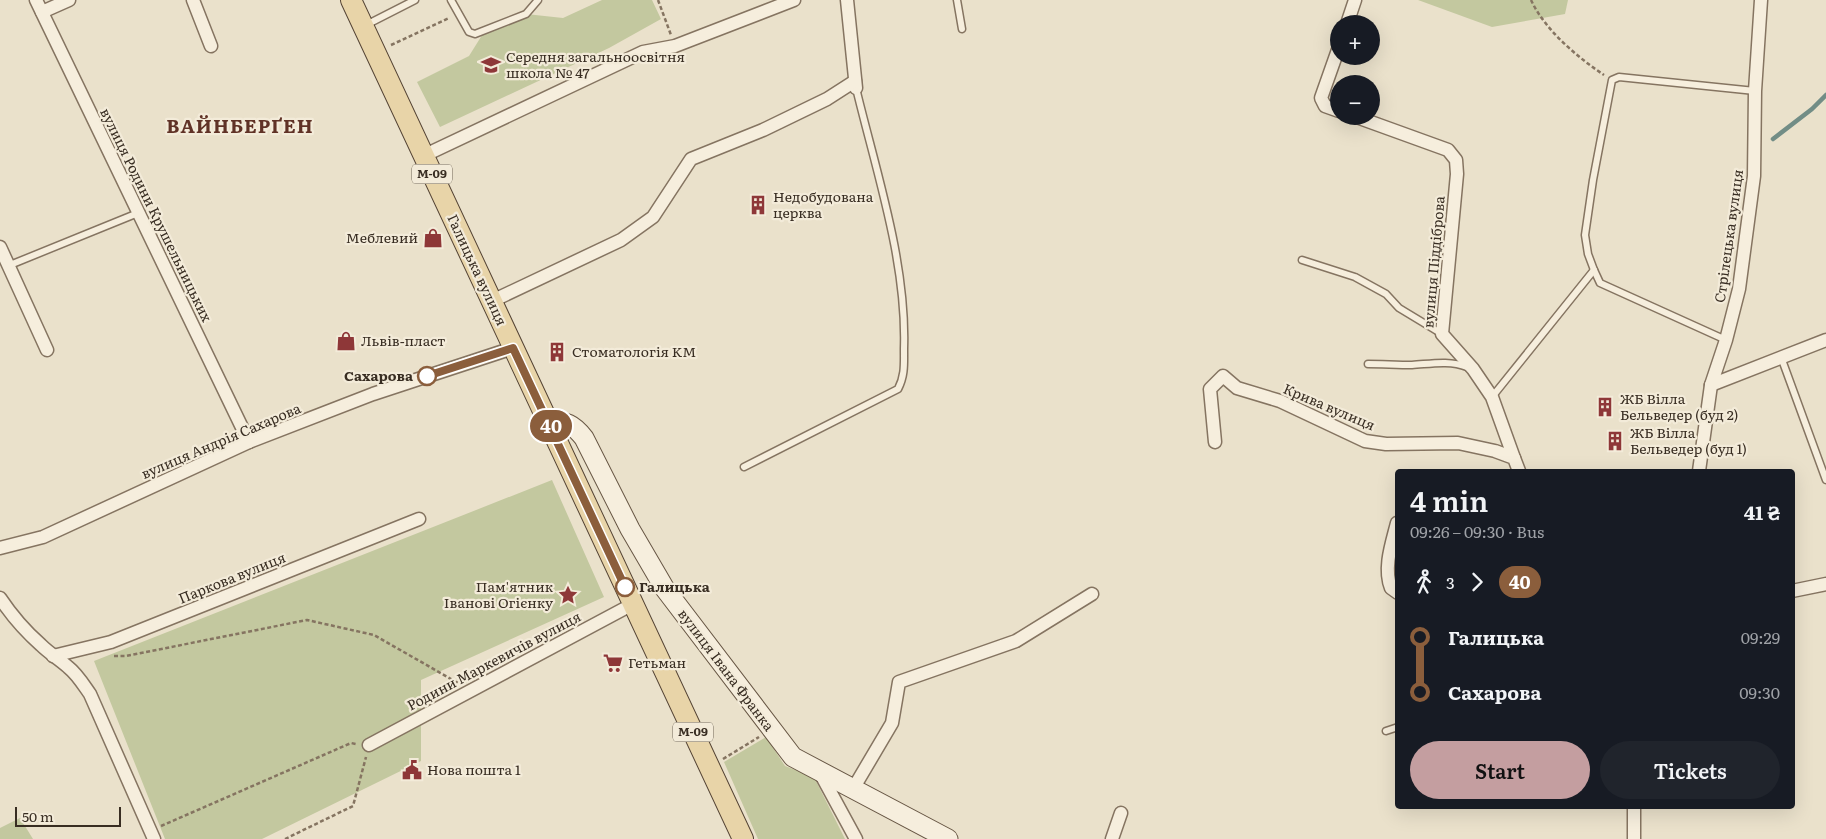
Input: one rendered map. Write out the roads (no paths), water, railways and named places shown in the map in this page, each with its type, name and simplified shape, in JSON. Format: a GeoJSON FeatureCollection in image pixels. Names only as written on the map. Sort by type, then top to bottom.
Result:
{"type":"FeatureCollection","features":[{"type":"Feature","properties":{"kind":"main road","name":"Галицька вулиця"},"geometry":{"type":"LineString","coordinates":[[351,0],[743,839]]}},
{"type":"Feature","properties":{"kind":"street"},"geometry":{"type":"LineString","coordinates":[[39,6],[69,0]]}},
{"type":"Feature","properties":{"kind":"street"},"geometry":{"type":"LineString","coordinates":[[192,0],[211,46]]}},
{"type":"Feature","properties":{"kind":"street"},"geometry":{"type":"LineString","coordinates":[[423,156],[643,52],[674,46],[794,0]]}},
{"type":"Feature","properties":{"kind":"street"},"geometry":{"type":"LineString","coordinates":[[492,301],[621,240],[653,217],[691,159],[763,130],[856,84],[847,0]]}},
{"type":"Feature","properties":{"kind":"street"},"geometry":{"type":"LineString","coordinates":[[1350,15],[1355,0]]}},
{"type":"Feature","properties":{"kind":"street","name":"Стрілецька вулиця"},"geometry":{"type":"LineString","coordinates":[[1698,469],[1711,385],[1740,289],[1754,176],[1755,91],[1761,0]]}},
{"type":"Feature","properties":{"kind":"street","name":"вулиця Родини Крушельницьких"},"geometry":{"type":"LineString","coordinates":[[39,6],[249,442]]}},
{"type":"Feature","properties":{"kind":"street"},"geometry":{"type":"LineString","coordinates":[[1330,108],[1325,106],[1321,98],[1333,65]]}},
{"type":"Feature","properties":{"kind":"street","name":"вулиця Піддіброва"},"geometry":{"type":"LineString","coordinates":[[1379,125],[1448,150],[1456,160],[1457,174],[1442,334],[1472,369],[1492,397],[1514,458]]}},
{"type":"Feature","properties":{"kind":"street"},"geometry":{"type":"LineString","coordinates":[[0,247],[10,265],[47,350]]}},
{"type":"Feature","properties":{"kind":"street"},"geometry":{"type":"LineString","coordinates":[[1711,385],[1826,340]]}},
{"type":"Feature","properties":{"kind":"street","name":"вулиця Андрія Сахарова"},"geometry":{"type":"LineString","coordinates":[[0,548],[43,537],[249,442],[373,394],[513,348]]}},
{"type":"Feature","properties":{"kind":"street","name":"Крива вулиця"},"geometry":{"type":"LineString","coordinates":[[1215,442],[1210,389],[1222,376],[1237,388],[1280,401],[1365,441],[1386,444],[1458,443],[1495,451],[1514,458]]}},
{"type":"Feature","properties":{"kind":"street","name":"вулиця Івана Франка"},"geometry":{"type":"LineString","coordinates":[[549,422],[560,421],[576,427],[584,438],[630,529],[665,589],[792,757],[948,839]]}},
{"type":"Feature","properties":{"kind":"street"},"geometry":{"type":"LineString","coordinates":[[1514,458],[1518,469]]}},
{"type":"Feature","properties":{"kind":"street","name":"Паркова вулиця"},"geometry":{"type":"LineString","coordinates":[[53,656],[111,642],[419,519]]}},
{"type":"Feature","properties":{"kind":"street"},"geometry":{"type":"LineString","coordinates":[[1395,532],[1388,572],[1391,588],[1395,591]]}},
{"type":"Feature","properties":{"kind":"street"},"geometry":{"type":"LineString","coordinates":[[1795,589],[1826,584]]}},
{"type":"Feature","properties":{"kind":"street"},"geometry":{"type":"LineString","coordinates":[[853,788],[892,723],[899,682],[1016,641],[1092,594]]}},
{"type":"Feature","properties":{"kind":"street"},"geometry":{"type":"LineString","coordinates":[[0,598],[10,613],[53,656],[68,666],[90,694],[152,835]]}},
{"type":"Feature","properties":{"kind":"street","name":"Родини Маркевичів вулиця"},"geometry":{"type":"LineString","coordinates":[[369,745],[633,604]]}},
{"type":"Feature","properties":{"kind":"street"},"geometry":{"type":"LineString","coordinates":[[820,771],[856,839]]}},
{"type":"Feature","properties":{"kind":"street"},"geometry":{"type":"LineString","coordinates":[[1634,809],[1634,839]]}},
{"type":"Feature","properties":{"kind":"street"},"geometry":{"type":"LineString","coordinates":[[1112,839],[1121,813]]}},
{"type":"Feature","properties":{"kind":"lane"},"geometry":{"type":"LineString","coordinates":[[363,27],[415,0]]}},
{"type":"Feature","properties":{"kind":"lane"},"geometry":{"type":"LineString","coordinates":[[451,0],[457,14],[469,32],[475,34],[526,14],[538,0]]}},
{"type":"Feature","properties":{"kind":"lane"},"geometry":{"type":"LineString","coordinates":[[957,0],[962,29]]}},
{"type":"Feature","properties":{"kind":"lane"},"geometry":{"type":"LineString","coordinates":[[1726,340],[1600,283],[1588,254],[1585,235],[1593,180],[1612,80],[1619,77],[1755,91]]}},
{"type":"Feature","properties":{"kind":"lane"},"geometry":{"type":"LineString","coordinates":[[744,467],[898,389],[904,378],[905,322],[896,252],[856,84]]}},
{"type":"Feature","properties":{"kind":"lane"},"geometry":{"type":"LineString","coordinates":[[10,265],[138,213]]}},
{"type":"Feature","properties":{"kind":"lane"},"geometry":{"type":"LineString","coordinates":[[1302,260],[1355,277],[1386,294],[1399,308],[1442,334]]}},
{"type":"Feature","properties":{"kind":"lane"},"geometry":{"type":"LineString","coordinates":[[1492,397],[1594,270]]}},
{"type":"Feature","properties":{"kind":"lane"},"geometry":{"type":"LineString","coordinates":[[1781,357],[1826,480]]}},
{"type":"Feature","properties":{"kind":"lane"},"geometry":{"type":"LineString","coordinates":[[1368,364],[1412,365],[1442,363],[1459,364],[1472,369]]}},
{"type":"Feature","properties":{"kind":"lane"},"geometry":{"type":"LineString","coordinates":[[1386,731],[1395,728]]}},
{"type":"Feature","properties":{"kind":"waterway"},"geometry":{"type":"LineString","coordinates":[[1773,139],[1812,109],[1826,95]]}},
{"type":"Feature","properties":{"kind":"place","name":"Середня загальноосвітня школа № 47"},"geometry":{"type":"Point","coordinates":[491,65]}},
{"type":"Feature","properties":{"kind":"place","name":"Недобудована церква"},"geometry":{"type":"Point","coordinates":[758,205]}},
{"type":"Feature","properties":{"kind":"place","name":"Меблевий"},"geometry":{"type":"Point","coordinates":[433,238]}},
{"type":"Feature","properties":{"kind":"place","name":"Львів-пласт"},"geometry":{"type":"Point","coordinates":[346,341]}},
{"type":"Feature","properties":{"kind":"place","name":"Стоматологія KM"},"geometry":{"type":"Point","coordinates":[557,352]}},
{"type":"Feature","properties":{"kind":"place","name":"Сахарова"},"geometry":{"type":"Point","coordinates":[427,376]}},
{"type":"Feature","properties":{"kind":"place","name":"ЖБ Вілла Бельведер (буд 2)"},"geometry":{"type":"Point","coordinates":[1605,407]}},
{"type":"Feature","properties":{"kind":"place","name":"ЖБ Вілла Бельведер (буд 1)"},"geometry":{"type":"Point","coordinates":[1615,441]}},
{"type":"Feature","properties":{"kind":"place","name":"Галицька"},"geometry":{"type":"Point","coordinates":[625,587]}},
{"type":"Feature","properties":{"kind":"place","name":"Пам'ятник Іванові Огієнку"},"geometry":{"type":"Point","coordinates":[568,595]}},
{"type":"Feature","properties":{"kind":"place","name":"Гетьман"},"geometry":{"type":"Point","coordinates":[613,663]}},
{"type":"Feature","properties":{"kind":"place","name":"Нова пошта 1"},"geometry":{"type":"Point","coordinates":[412,770]}},
{"type":"Feature","properties":{"kind":"district","name":"ВАЙНБЕРҐЕН"},"geometry":{"type":"Point","coordinates":[240,126]}}]}
